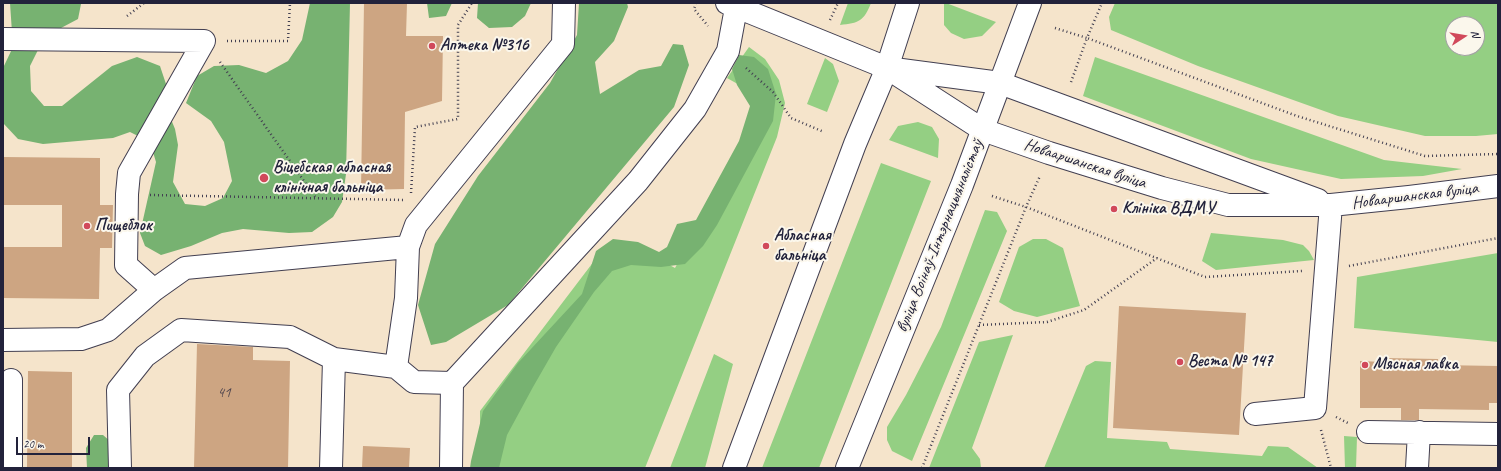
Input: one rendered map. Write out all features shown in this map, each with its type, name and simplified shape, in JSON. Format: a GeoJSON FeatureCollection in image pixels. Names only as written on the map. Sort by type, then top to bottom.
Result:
{"type":"FeatureCollection","features":[{"type":"Feature","properties":{"kind":"street"},"geometry":{"type":"LineString","coordinates":[[396,366],[406,298],[408,247],[416,225],[563,44],[564,3]]}},
{"type":"Feature","properties":{"kind":"street"},"geometry":{"type":"LineString","coordinates":[[734,468],[855,144],[887,68],[908,3]]}},
{"type":"Feature","properties":{"kind":"street","name":"вуліца Воінаў-Інтэрнацыяналістаў"},"geometry":{"type":"LineString","coordinates":[[846,468],[955,205],[1030,3]]}},
{"type":"Feature","properties":{"kind":"street"},"geometry":{"type":"LineString","coordinates":[[451,468],[452,383],[638,181],[695,109],[728,51],[733,5],[887,68]]}},
{"type":"Feature","properties":{"kind":"street"},"geometry":{"type":"LineString","coordinates":[[3,39],[204,41],[129,173],[127,194],[126,265],[154,290]]}},
{"type":"Feature","properties":{"kind":"street","name":"Новааршанская вуліца"},"geometry":{"type":"LineString","coordinates":[[887,68],[1000,83],[1332,205]]}},
{"type":"Feature","properties":{"kind":"street","name":"Новааршанская вуліца"},"geometry":{"type":"LineString","coordinates":[[887,68],[983,130],[1049,153],[1162,188],[1228,205],[1332,205],[1498,186]]}},
{"type":"Feature","properties":{"kind":"street"},"geometry":{"type":"LineString","coordinates":[[1255,414],[1315,408],[1332,205]]}},
{"type":"Feature","properties":{"kind":"street"},"geometry":{"type":"LineString","coordinates":[[3,340],[81,339],[108,330],[154,290],[185,268],[408,247]]}},
{"type":"Feature","properties":{"kind":"street"},"geometry":{"type":"LineString","coordinates":[[120,468],[118,390],[145,356],[181,330],[290,337],[334,359],[396,366],[414,382],[452,383]]}},
{"type":"Feature","properties":{"kind":"street"},"geometry":{"type":"LineString","coordinates":[[331,468],[334,359]]}},
{"type":"Feature","properties":{"kind":"street"},"geometry":{"type":"LineString","coordinates":[[11,380],[11,468]]}},
{"type":"Feature","properties":{"kind":"street"},"geometry":{"type":"LineString","coordinates":[[1368,432],[1498,434]]}},
{"type":"Feature","properties":{"kind":"street"},"geometry":{"type":"LineString","coordinates":[[1417,468],[1418,432]]}},
{"type":"Feature","properties":{"kind":"path"},"geometry":{"type":"LineString","coordinates":[[204,41],[288,41],[290,3]]}},
{"type":"Feature","properties":{"kind":"path"},"geometry":{"type":"LineString","coordinates":[[127,194],[410,200],[415,127],[458,119],[458,25],[472,3]]}},
{"type":"Feature","properties":{"kind":"path"},"geometry":{"type":"LineString","coordinates":[[829,23],[838,3]]}},
{"type":"Feature","properties":{"kind":"path"},"geometry":{"type":"LineString","coordinates":[[1071,82],[1102,3]]}},
{"type":"Feature","properties":{"kind":"path"},"geometry":{"type":"LineString","coordinates":[[1055,28],[1088,38],[1297,116],[1425,156],[1498,154]]}},
{"type":"Feature","properties":{"kind":"path"},"geometry":{"type":"LineString","coordinates":[[204,41],[316,198]]}},
{"type":"Feature","properties":{"kind":"path"},"geometry":{"type":"LineString","coordinates":[[791,118],[824,132]]}},
{"type":"Feature","properties":{"kind":"path"},"geometry":{"type":"LineString","coordinates":[[922,468],[1026,207],[1042,171]]}},
{"type":"Feature","properties":{"kind":"path"},"geometry":{"type":"LineString","coordinates":[[992,196],[1026,207],[1205,277],[1326,269],[1371,263],[1498,238]]}},
{"type":"Feature","properties":{"kind":"path"},"geometry":{"type":"LineString","coordinates":[[979,325],[1047,322],[1084,310],[1157,258]]}},
{"type":"Feature","properties":{"kind":"path"},"geometry":{"type":"LineString","coordinates":[[1315,408],[1368,432]]}},
{"type":"Feature","properties":{"kind":"path"},"geometry":{"type":"LineString","coordinates":[[1315,408],[1331,468]]}},
{"type":"Feature","properties":{"kind":"green space"},"geometry":{"type":"Polygon","coordinates":[[[10,3],[81,4],[78,19],[61,28],[40,46],[30,66],[31,91],[44,106],[62,106],[112,66],[137,57],[160,66],[166,84],[168,112],[175,129],[178,145],[173,182],[185,204],[205,206],[223,198],[232,181],[224,142],[211,121],[186,103],[197,76],[214,66],[239,65],[266,73],[288,61],[302,40],[310,3],[350,3],[346,174],[342,202],[333,217],[312,232],[289,233],[243,229],[222,233],[191,246],[161,255],[145,246],[140,233],[156,162],[150,142],[130,132],[113,138],[43,144],[18,139],[3,123],[3,68],[13,47],[10,3]]]}},
{"type":"Feature","properties":{"kind":"green space"},"geometry":{"type":"Polygon","coordinates":[[[427,3],[452,3],[446,16],[429,18],[427,3]]]}},
{"type":"Feature","properties":{"kind":"green space"},"geometry":{"type":"Polygon","coordinates":[[[478,3],[531,3],[525,16],[512,27],[489,28],[477,18],[478,3]]]}},
{"type":"Feature","properties":{"kind":"green space"},"geometry":{"type":"Polygon","coordinates":[[[579,3],[627,3],[628,7],[614,41],[595,62],[600,94],[639,70],[661,66],[673,44],[683,45],[689,65],[674,107],[508,305],[446,342],[431,345],[418,305],[435,244],[478,176],[550,83],[577,35],[579,3]]]}},
{"type":"Feature","properties":{"kind":"green space"},"geometry":{"type":"Polygon","coordinates":[[[848,3],[871,3],[866,14],[860,20],[840,25],[848,3]]]}},
{"type":"Feature","properties":{"kind":"green space"},"geometry":{"type":"Polygon","coordinates":[[[944,3],[996,22],[982,36],[964,39],[951,33],[944,25],[944,3]]]}},
{"type":"Feature","properties":{"kind":"green space"},"geometry":{"type":"Polygon","coordinates":[[[1115,3],[1498,3],[1498,134],[1476,136],[1425,136],[1338,116],[1198,66],[1111,30],[1109,17],[1115,3]]]}},
{"type":"Feature","properties":{"kind":"green space"},"geometry":{"type":"Polygon","coordinates":[[[749,47],[765,59],[779,80],[785,103],[777,137],[645,468],[480,468],[480,411],[604,248],[636,247],[675,268],[766,100],[727,78],[749,47]]]}},
{"type":"Feature","properties":{"kind":"green space"},"geometry":{"type":"Polygon","coordinates":[[[739,55],[754,57],[768,69],[776,94],[773,121],[717,225],[703,246],[685,264],[661,267],[631,265],[612,271],[594,292],[556,347],[533,387],[507,435],[499,468],[470,468],[483,411],[518,363],[582,294],[596,251],[613,239],[638,242],[659,252],[667,247],[677,224],[696,220],[739,141],[750,106],[737,85],[732,69],[739,55]]]}},
{"type":"Feature","properties":{"kind":"green space"},"geometry":{"type":"Polygon","coordinates":[[[1095,57],[1384,160],[1462,169],[1423,176],[1341,179],[1251,159],[1083,96],[1095,57]]]}},
{"type":"Feature","properties":{"kind":"green space"},"geometry":{"type":"Polygon","coordinates":[[[825,58],[833,64],[839,81],[827,112],[807,104],[825,58]]]}},
{"type":"Feature","properties":{"kind":"green space"},"geometry":{"type":"Polygon","coordinates":[[[918,122],[932,127],[939,139],[938,158],[889,140],[898,126],[918,122]]]}},
{"type":"Feature","properties":{"kind":"green space"},"geometry":{"type":"Polygon","coordinates":[[[881,163],[931,181],[819,468],[762,468],[881,163]]]}},
{"type":"Feature","properties":{"kind":"green space"},"geometry":{"type":"Polygon","coordinates":[[[985,210],[997,212],[1007,231],[912,461],[892,451],[887,440],[887,427],[906,395],[941,327],[985,210]]]}},
{"type":"Feature","properties":{"kind":"green space"},"geometry":{"type":"Polygon","coordinates":[[[1211,233],[1283,240],[1303,245],[1309,251],[1314,260],[1216,270],[1202,261],[1211,233]]]}},
{"type":"Feature","properties":{"kind":"green space"},"geometry":{"type":"Polygon","coordinates":[[[1033,239],[1046,239],[1063,248],[1080,306],[1037,317],[1014,311],[999,302],[1019,247],[1033,239]]]}},
{"type":"Feature","properties":{"kind":"green space"},"geometry":{"type":"Polygon","coordinates":[[[1498,253],[1498,342],[1354,328],[1357,277],[1498,253]]]}},
{"type":"Feature","properties":{"kind":"green space"},"geometry":{"type":"Polygon","coordinates":[[[1013,335],[972,448],[980,459],[981,468],[929,468],[979,342],[1013,335]]]}},
{"type":"Feature","properties":{"kind":"green space"},"geometry":{"type":"Polygon","coordinates":[[[714,354],[733,364],[705,468],[670,468],[714,354]]]}},
{"type":"Feature","properties":{"kind":"green space"},"geometry":{"type":"Polygon","coordinates":[[[1095,361],[1111,362],[1107,438],[1167,442],[1170,449],[1262,456],[1268,446],[1288,447],[1318,468],[1044,468],[1086,366],[1095,361]]]}},
{"type":"Feature","properties":{"kind":"green space"},"geometry":{"type":"Polygon","coordinates":[[[94,435],[103,435],[111,442],[113,468],[87,468],[86,448],[94,435]]]}},
{"type":"Feature","properties":{"kind":"green space"},"geometry":{"type":"Polygon","coordinates":[[[1344,436],[1357,437],[1356,468],[1345,468],[1344,436]]]}},
{"type":"Feature","properties":{"kind":"building"},"geometry":{"type":"Polygon","coordinates":[[[364,3],[407,3],[406,36],[443,36],[442,101],[405,112],[404,189],[361,190],[364,3]]]}},
{"type":"Feature","properties":{"kind":"building","name":"Пищеблок"},"geometry":{"type":"Polygon","coordinates":[[[3,157],[100,158],[100,205],[113,205],[112,248],[100,248],[99,299],[3,298],[3,247],[62,247],[62,205],[3,205],[3,157]]]}},
{"type":"Feature","properties":{"kind":"building","name":"Веста № 147"},"geometry":{"type":"Polygon","coordinates":[[[1119,306],[1246,313],[1239,435],[1113,428],[1119,306]]]}},
{"type":"Feature","properties":{"kind":"building"},"geometry":{"type":"Polygon","coordinates":[[[197,344],[253,347],[253,360],[290,361],[288,468],[194,468],[197,344]]]}},
{"type":"Feature","properties":{"kind":"building"},"geometry":{"type":"Polygon","coordinates":[[[1384,358],[1438,359],[1438,365],[1498,366],[1498,403],[1489,403],[1489,410],[1419,409],[1419,420],[1401,420],[1401,408],[1360,408],[1360,361],[1384,362],[1384,358]]]}},
{"type":"Feature","properties":{"kind":"building"},"geometry":{"type":"Polygon","coordinates":[[[28,371],[72,372],[72,468],[27,468],[28,371]]]}},
{"type":"Feature","properties":{"kind":"building"},"geometry":{"type":"Polygon","coordinates":[[[363,446],[410,448],[409,468],[362,468],[363,446]]]}},
{"type":"Feature","properties":{"kind":"place","name":"Аптека №316"},"geometry":{"type":"Point","coordinates":[432,46]}},
{"type":"Feature","properties":{"kind":"place","name":"Віцебская абласная клінічная бальніца"},"geometry":{"type":"Point","coordinates":[264,178]}},
{"type":"Feature","properties":{"kind":"place","name":"Клініка ВДМУ"},"geometry":{"type":"Point","coordinates":[1114,209]}},
{"type":"Feature","properties":{"kind":"place","name":"Пищеблок"},"geometry":{"type":"Point","coordinates":[87,226]}},
{"type":"Feature","properties":{"kind":"place","name":"Абласная бальніца"},"geometry":{"type":"Point","coordinates":[766,246]}},
{"type":"Feature","properties":{"kind":"place","name":"Веста № 147"},"geometry":{"type":"Point","coordinates":[1180,362]}},
{"type":"Feature","properties":{"kind":"place","name":"Мясная лавка"},"geometry":{"type":"Point","coordinates":[1365,365]}}]}
